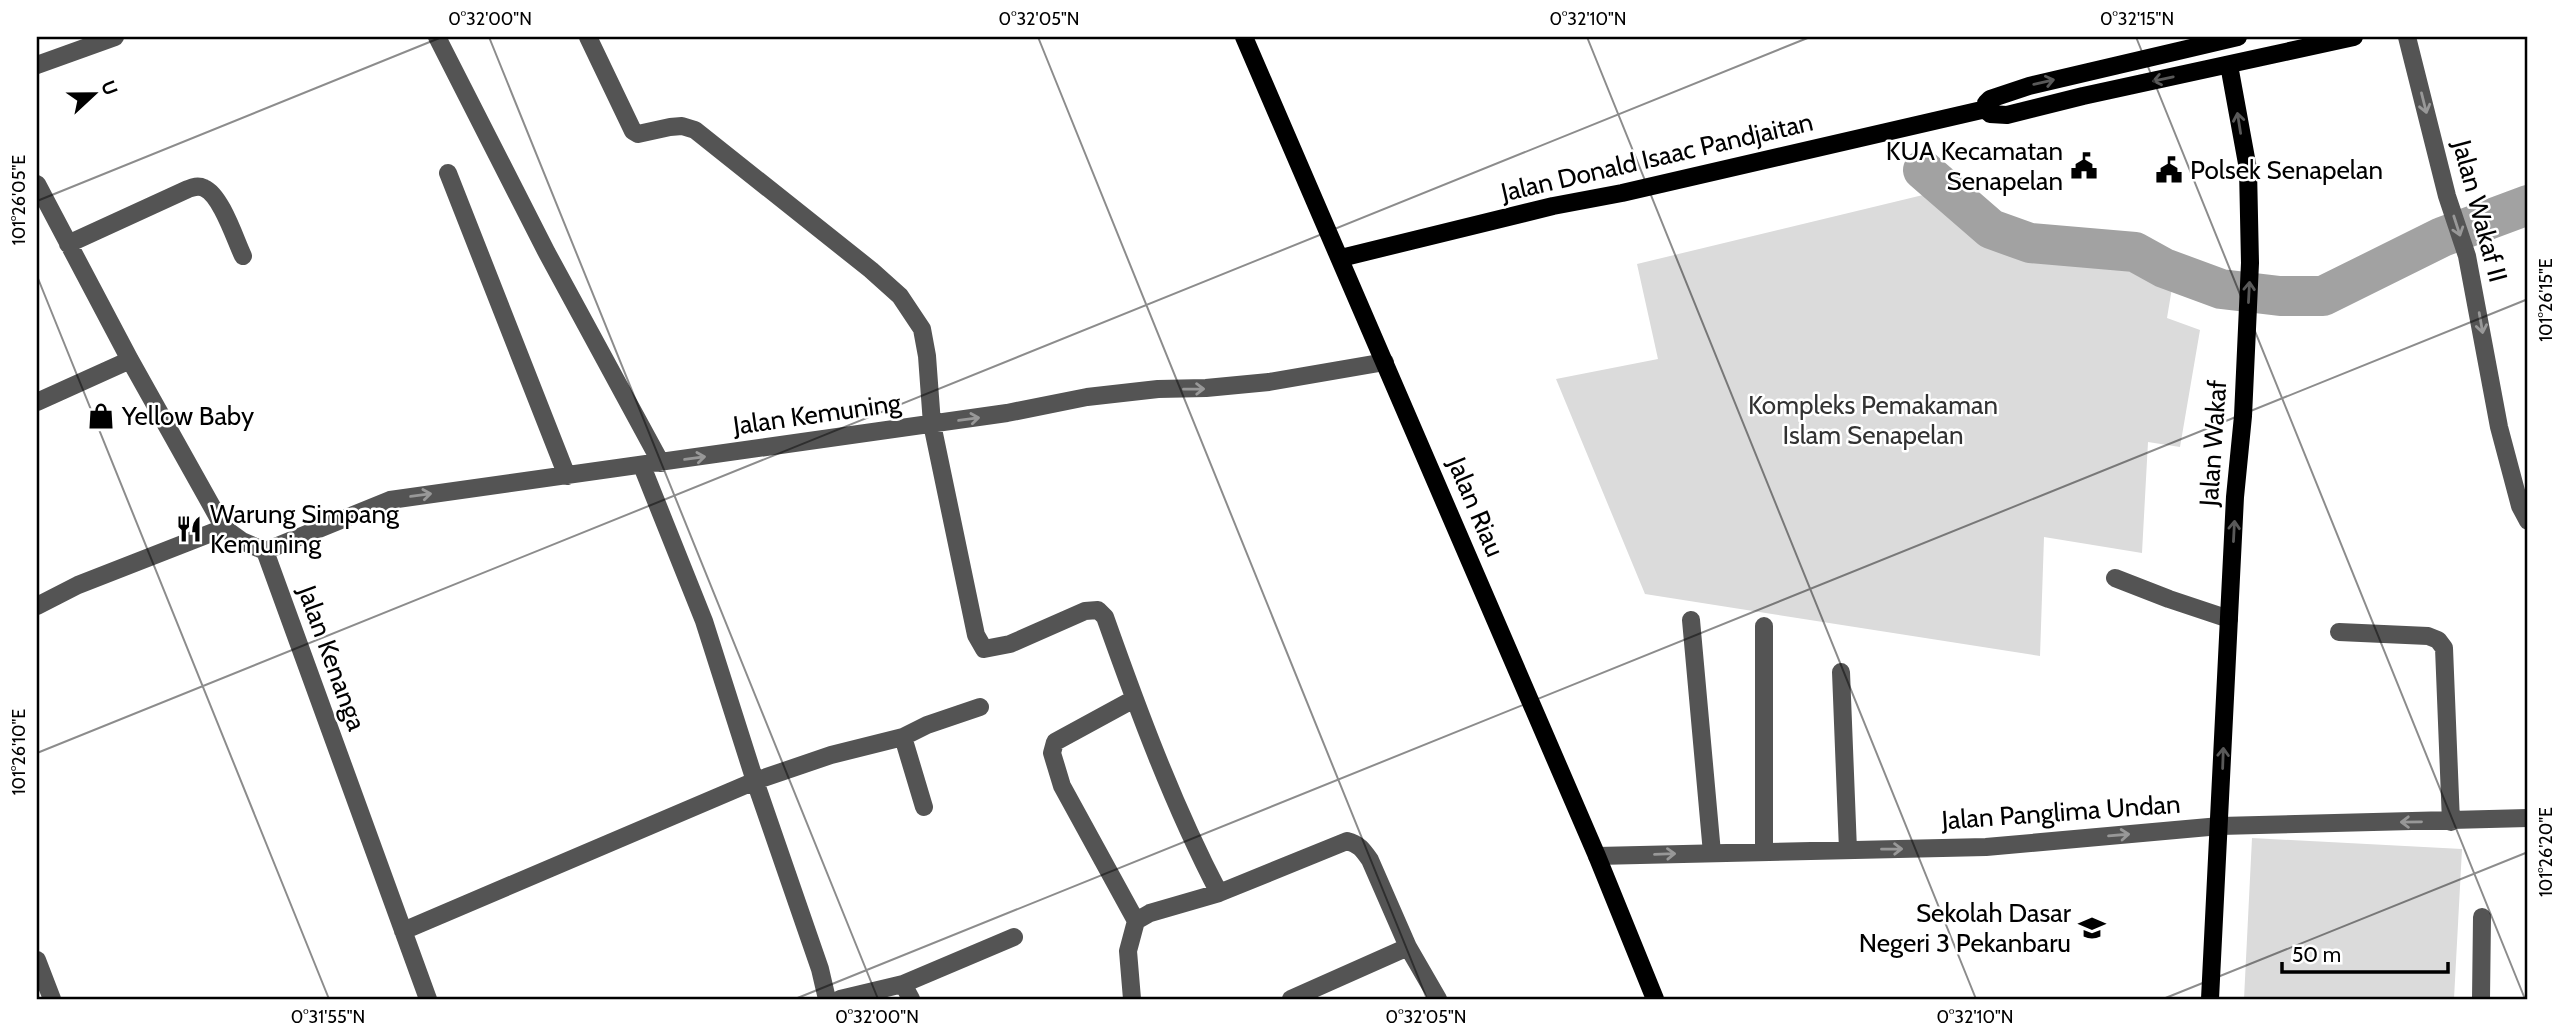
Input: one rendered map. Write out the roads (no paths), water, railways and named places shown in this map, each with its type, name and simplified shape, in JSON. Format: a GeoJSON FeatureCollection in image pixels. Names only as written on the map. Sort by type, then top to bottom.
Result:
{"type":"FeatureCollection","features":[{"type":"Feature","properties":{"kind":"main road","name":"Jalan Riau"},"geometry":{"type":"LineString","coordinates":[[1244,37],[1597,856],[1655,999]]}},
{"type":"Feature","properties":{"kind":"main road","name":"Jalan Donald Isaac Pandjaitan"},"geometry":{"type":"LineString","coordinates":[[2238,37],[2205,41],[2029,86],[1990,99],[1986,103],[1986,109],[1990,114],[2007,115],[2354,37]]}},
{"type":"Feature","properties":{"kind":"main road","name":"Jalan Wakaf"},"geometry":{"type":"LineString","coordinates":[[2210,999],[2250,263],[2248,169],[2230,65]]}},
{"type":"Feature","properties":{"kind":"main road","name":"Jalan Donald Isaac Pandjaitan"},"geometry":{"type":"LineString","coordinates":[[1341,258],[1553,206],[1622,193],[1986,109]]}},
{"type":"Feature","properties":{"kind":"street"},"geometry":{"type":"LineString","coordinates":[[37,65],[67,45],[115,37]]}},
{"type":"Feature","properties":{"kind":"street"},"geometry":{"type":"LineString","coordinates":[[437,37],[547,253],[661,463]]}},
{"type":"Feature","properties":{"kind":"street"},"geometry":{"type":"LineString","coordinates":[[589,37],[633,131],[638,134],[682,126],[695,130],[900,296],[922,329],[927,356],[932,424],[970,610],[980,644],[984,649],[1010,644],[1085,611],[1098,610],[1105,617],[1134,699],[1204,865],[1219,893]]}},
{"type":"Feature","properties":{"kind":"street","name":"Jalan Wakaf II"},"geometry":{"type":"LineString","coordinates":[[2407,37],[2447,196],[2468,256],[2499,427],[2520,506],[2528,521]]}},
{"type":"Feature","properties":{"kind":"street"},"geometry":{"type":"LineString","coordinates":[[448,173],[567,475]]}},
{"type":"Feature","properties":{"kind":"street"},"geometry":{"type":"LineString","coordinates":[[37,184],[130,360],[224,528],[242,541],[265,551]]}},
{"type":"Feature","properties":{"kind":"street"},"geometry":{"type":"LineString","coordinates":[[68,244],[198,186],[207,189],[220,204],[243,256]]}},
{"type":"Feature","properties":{"kind":"street"},"geometry":{"type":"LineString","coordinates":[[37,402],[130,360]]}},
{"type":"Feature","properties":{"kind":"street","name":"Jalan Kemuning"},"geometry":{"type":"LineString","coordinates":[[265,551],[390,500],[1007,413],[1087,397],[1269,382],[1385,362]]}},
{"type":"Feature","properties":{"kind":"street"},"geometry":{"type":"LineString","coordinates":[[642,466],[704,621],[755,781],[820,969],[827,999]]}},
{"type":"Feature","properties":{"kind":"street"},"geometry":{"type":"LineString","coordinates":[[37,606],[78,585],[224,528]]}},
{"type":"Feature","properties":{"kind":"street","name":"Jalan Kenanga"},"geometry":{"type":"LineString","coordinates":[[265,551],[428,999]]}},
{"type":"Feature","properties":{"kind":"street"},"geometry":{"type":"LineString","coordinates":[[2115,578],[2229,618]]}},
{"type":"Feature","properties":{"kind":"street"},"geometry":{"type":"LineString","coordinates":[[1691,620],[1712,853]]}},
{"type":"Feature","properties":{"kind":"street"},"geometry":{"type":"LineString","coordinates":[[1764,626],[1764,851]]}},
{"type":"Feature","properties":{"kind":"street"},"geometry":{"type":"LineString","coordinates":[[2339,632],[2428,636],[2438,640],[2444,648],[2451,821]]}},
{"type":"Feature","properties":{"kind":"street"},"geometry":{"type":"LineString","coordinates":[[1841,672],[1848,850]]}},
{"type":"Feature","properties":{"kind":"street"},"geometry":{"type":"LineString","coordinates":[[1132,999],[1128,951],[1136,921],[1062,786],[1052,754],[1055,742],[1134,699]]}},
{"type":"Feature","properties":{"kind":"street"},"geometry":{"type":"LineString","coordinates":[[403,931],[755,781],[831,755],[903,737],[927,725],[980,707]]}},
{"type":"Feature","properties":{"kind":"street"},"geometry":{"type":"LineString","coordinates":[[903,737],[924,807]]}},
{"type":"Feature","properties":{"kind":"street","name":"Jalan Panglima Undan"},"geometry":{"type":"LineString","coordinates":[[1597,856],[1986,847],[2220,826],[2528,818]]}},
{"type":"Feature","properties":{"kind":"street"},"geometry":{"type":"LineString","coordinates":[[1136,921],[1150,913],[1219,893],[1347,841],[1354,843],[1370,860],[1408,947],[1438,999]]}},
{"type":"Feature","properties":{"kind":"street"},"geometry":{"type":"LineString","coordinates":[[2481,999],[2482,917]]}},
{"type":"Feature","properties":{"kind":"street"},"geometry":{"type":"LineString","coordinates":[[840,999],[907,992],[1014,937]]}},
{"type":"Feature","properties":{"kind":"street"},"geometry":{"type":"LineString","coordinates":[[1291,999],[1408,947]]}},
{"type":"Feature","properties":{"kind":"street"},"geometry":{"type":"LineString","coordinates":[[37,960],[52,999]]}},
{"type":"Feature","properties":{"kind":"waterway"},"geometry":{"type":"LineString","coordinates":[[1923,170],[1991,229],[2030,243],[2135,252],[2164,268],[2221,289],[2280,296],[2323,296],[2442,237],[2528,205]]}},
{"type":"Feature","properties":{"kind":"place","name":"KUA Kecamatan Senapelan"},"geometry":{"type":"Point","coordinates":[2084,166]}},
{"type":"Feature","properties":{"kind":"place","name":"Polsek Senapelan"},"geometry":{"type":"Point","coordinates":[2169,170]}},
{"type":"Feature","properties":{"kind":"place","name":"Yellow Baby"},"geometry":{"type":"Point","coordinates":[101,416]}},
{"type":"Feature","properties":{"kind":"place","name":"Warung Simpang Kemuning"},"geometry":{"type":"Point","coordinates":[189,529]}},
{"type":"Feature","properties":{"kind":"place","name":"Sekolah Dasar Negeri 3 Pekanbaru"},"geometry":{"type":"Point","coordinates":[2092,928]}},
{"type":"Feature","properties":{"kind":"park label","name":"Kompleks Pemakaman Islam Senapelan"},"geometry":{"type":"Point","coordinates":[1873,420]}}]}
